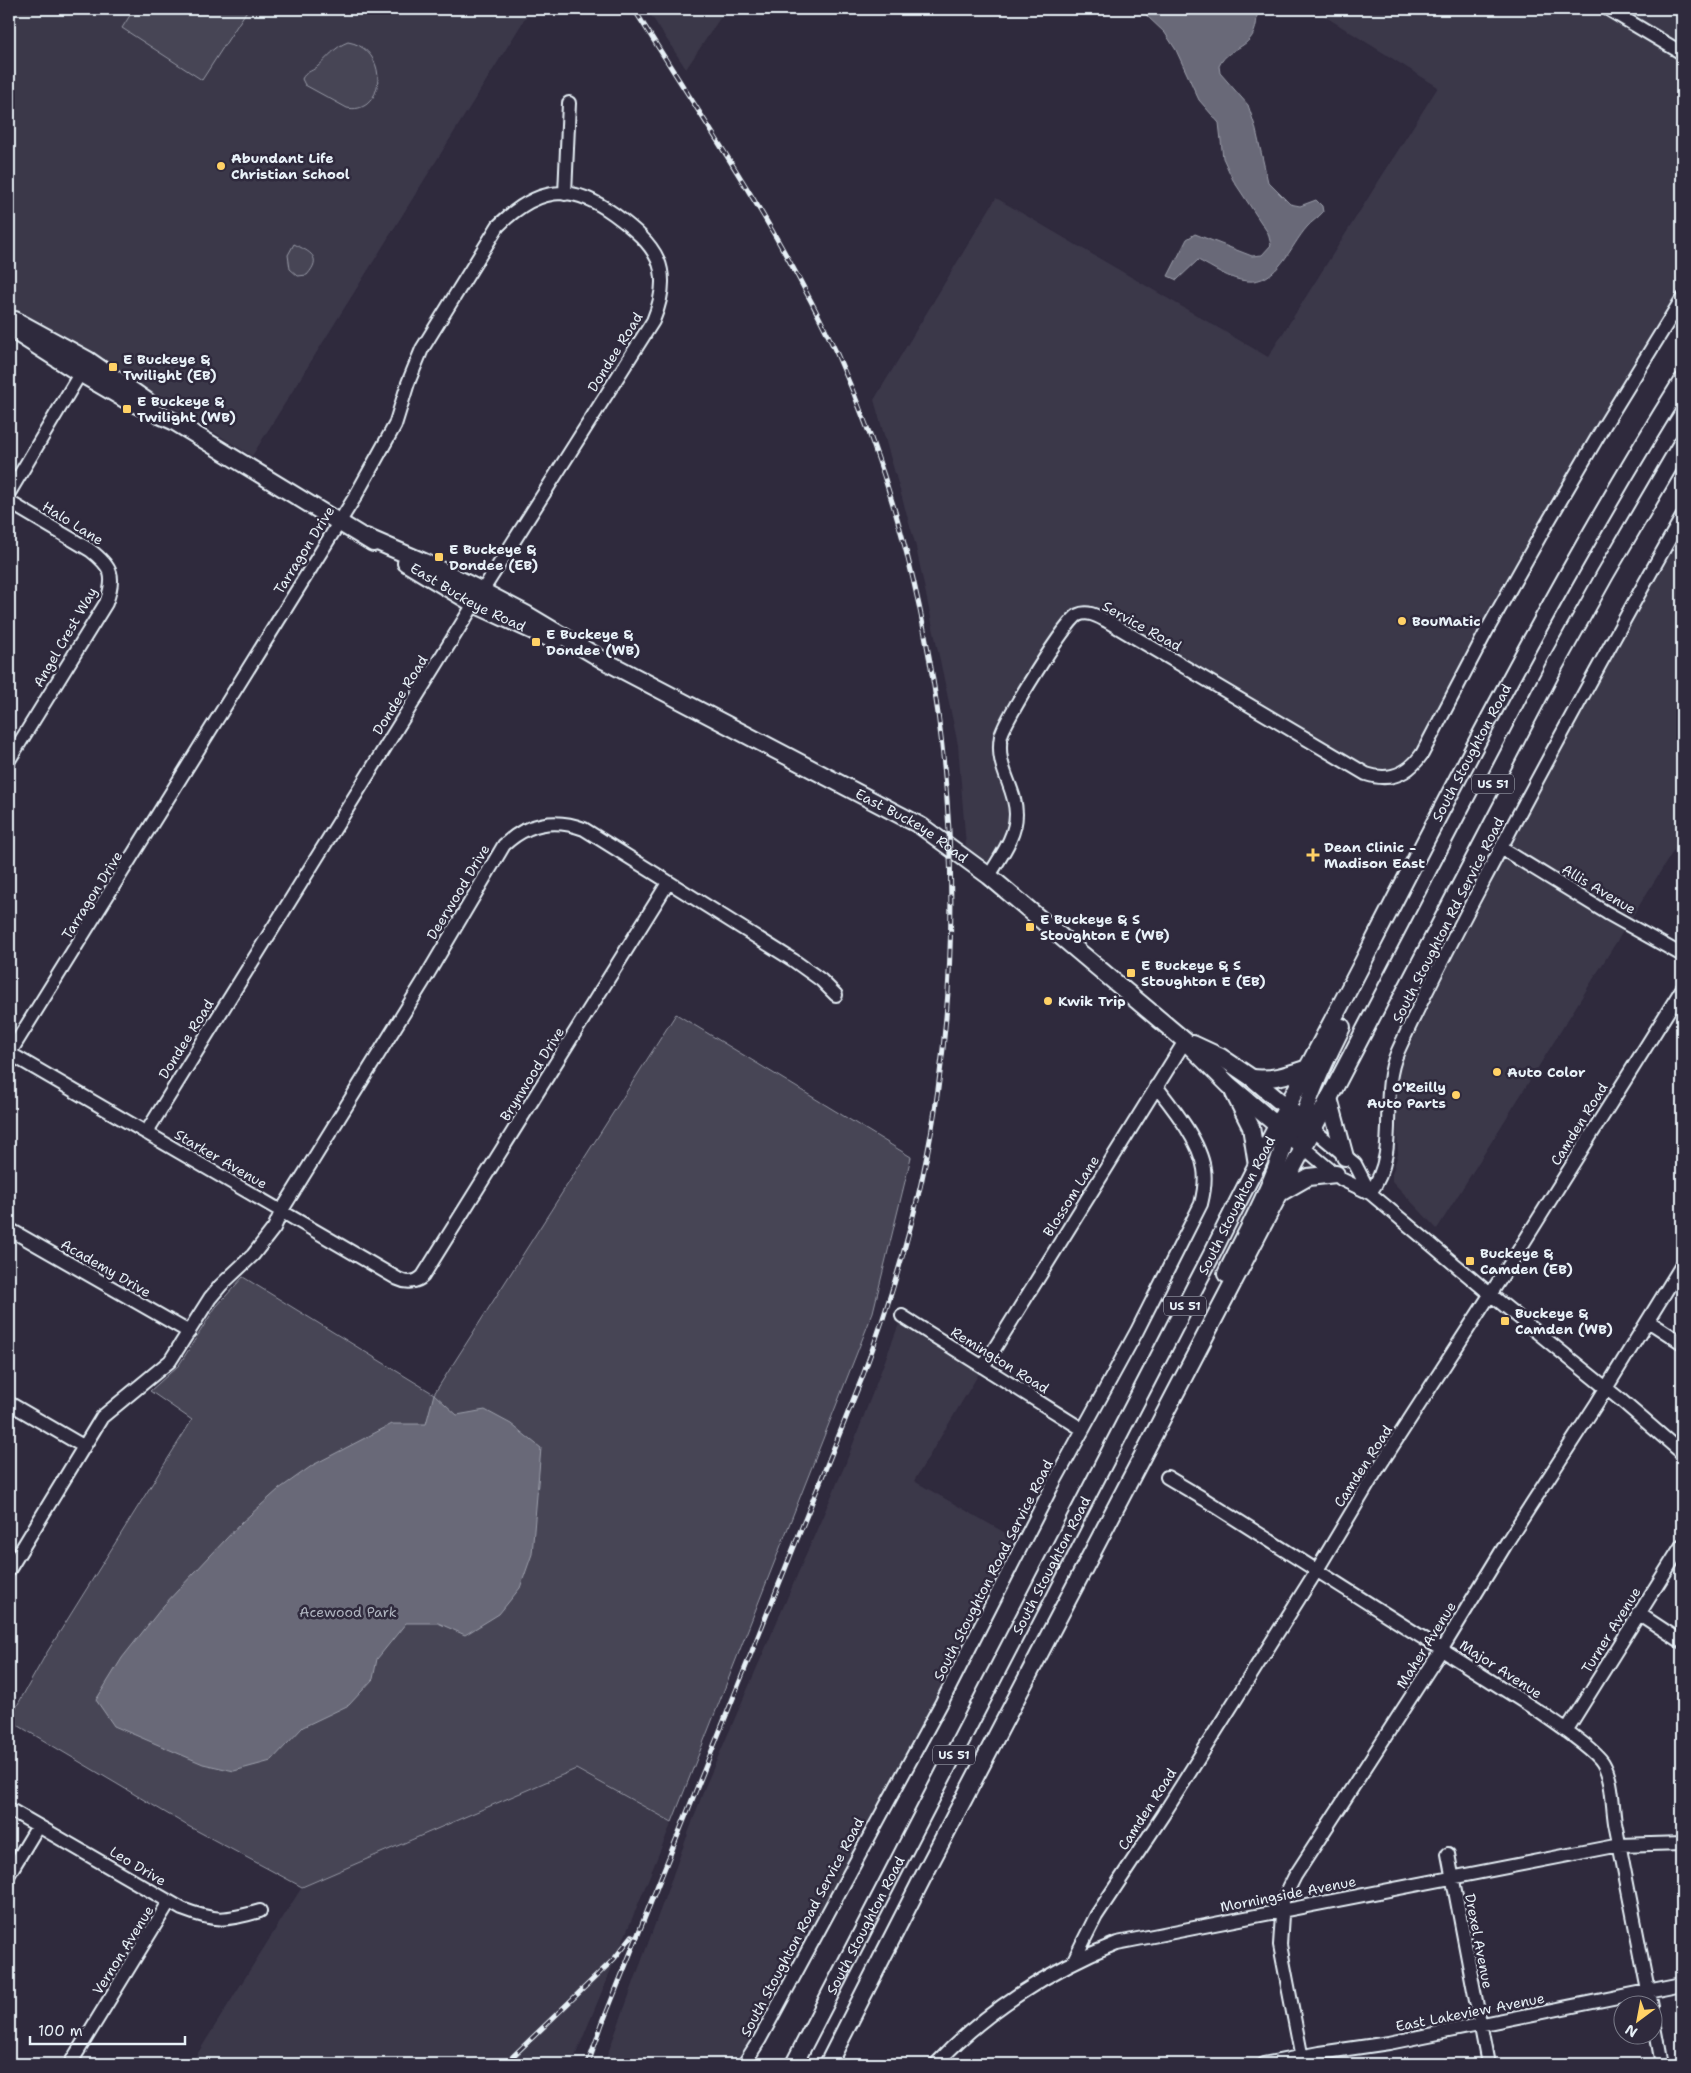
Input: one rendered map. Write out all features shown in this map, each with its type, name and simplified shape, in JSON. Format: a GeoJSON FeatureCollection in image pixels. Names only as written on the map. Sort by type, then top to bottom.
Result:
{"type":"FeatureCollection","features":[{"type":"Feature","properties":{"kind":"main road","name":"East Buckeye Road"},"geometry":{"type":"LineString","coordinates":[[9,317],[84,367],[128,401],[173,421],[366,537],[478,597],[526,614],[604,660],[921,826],[989,876],[1185,1041],[1229,1085],[1303,1147]]}},
{"type":"Feature","properties":{"kind":"main road","name":"East Buckeye Road"},"geometry":{"type":"LineString","coordinates":[[9,328],[84,367]]}},
{"type":"Feature","properties":{"kind":"main road","name":"South Stoughton Road"},"geometry":{"type":"LineString","coordinates":[[794,2064],[1257,1165],[1282,1130],[1288,1108],[1422,847],[1568,573],[1682,381]]}},
{"type":"Feature","properties":{"kind":"main road","name":"South Stoughton Road"},"geometry":{"type":"LineString","coordinates":[[828,2064],[922,1879],[1280,1193],[1303,1147],[1308,1125],[1329,1098],[1556,665],[1605,575],[1682,443]]}},
{"type":"Feature","properties":{"kind":"main road"},"geometry":{"type":"LineString","coordinates":[[1308,1125],[1307,1106],[1328,1056],[1415,879],[1422,847]]}},
{"type":"Feature","properties":{"kind":"main road","name":"East Buckeye Road"},"geometry":{"type":"LineString","coordinates":[[1185,1041],[1221,1057],[1252,1078],[1308,1125]]}},
{"type":"Feature","properties":{"kind":"main road"},"geometry":{"type":"LineString","coordinates":[[1252,1078],[1269,1080],[1308,1068]]}},
{"type":"Feature","properties":{"kind":"main road"},"geometry":{"type":"LineString","coordinates":[[1229,1085],[1251,1127],[1257,1165]]}},
{"type":"Feature","properties":{"kind":"main road"},"geometry":{"type":"LineString","coordinates":[[1329,1098],[1345,1156]]}},
{"type":"Feature","properties":{"kind":"main road"},"geometry":{"type":"LineString","coordinates":[[1184,1378],[1224,1276],[1268,1185],[1282,1130]]}},
{"type":"Feature","properties":{"kind":"main road"},"geometry":{"type":"LineString","coordinates":[[1280,1193],[1308,1177],[1336,1174]]}},
{"type":"Feature","properties":{"kind":"street"},"geometry":{"type":"LineString","coordinates":[[1608,9],[1682,53]]}},
{"type":"Feature","properties":{"kind":"street"},"geometry":{"type":"LineString","coordinates":[[565,194],[570,103]]}},
{"type":"Feature","properties":{"kind":"street","name":"Tarragon Drive"},"geometry":{"type":"LineString","coordinates":[[9,1054],[383,449],[395,425],[422,349],[498,226],[513,210],[526,203],[553,194],[565,194],[591,201],[608,210],[639,233],[654,250],[660,268]]}},
{"type":"Feature","properties":{"kind":"street","name":"Dondee Road"},"geometry":{"type":"LineString","coordinates":[[146,1133],[478,597],[652,321],[660,302],[662,285],[660,268]]}},
{"type":"Feature","properties":{"kind":"street","name":"Service Road"},"geometry":{"type":"LineString","coordinates":[[989,876],[1010,840],[1016,814],[1000,757],[1002,731],[1015,707],[1065,629],[1081,614],[1094,614],[1107,621],[1366,774],[1381,778],[1396,776],[1411,768],[1422,754],[1545,527],[1682,299]]}},
{"type":"Feature","properties":{"kind":"street"},"geometry":{"type":"LineString","coordinates":[[9,493],[84,367]]}},
{"type":"Feature","properties":{"kind":"street","name":"Halo Lane"},"geometry":{"type":"LineString","coordinates":[[9,502],[90,550],[102,560],[109,570],[112,579]]}},
{"type":"Feature","properties":{"kind":"street","name":"South Stoughton Rd Service Road"},"geometry":{"type":"LineString","coordinates":[[1370,1193],[1381,1176],[1386,1160],[1388,1099],[1395,1060],[1433,977],[1592,677],[1682,517]]}},
{"type":"Feature","properties":{"kind":"street","name":"Angel Crest Way"},"geometry":{"type":"LineString","coordinates":[[9,760],[106,603],[112,579]]}},
{"type":"Feature","properties":{"kind":"street","name":"Deerwood Drive"},"geometry":{"type":"LineString","coordinates":[[9,1570],[102,1417],[170,1361],[210,1298],[253,1255],[274,1228],[282,1210],[423,982],[504,845],[510,839],[525,830],[541,824],[558,823],[584,829],[793,960],[821,980],[836,995]]}},
{"type":"Feature","properties":{"kind":"street","name":"Allis Avenue"},"geometry":{"type":"LineString","coordinates":[[1501,848],[1607,913],[1682,955]]}},
{"type":"Feature","properties":{"kind":"street","name":"Brynwood Drive"},"geometry":{"type":"LineString","coordinates":[[420,1279],[668,883]]}},
{"type":"Feature","properties":{"kind":"street","name":"Camden Road"},"geometry":{"type":"LineString","coordinates":[[1073,1962],[1096,1916],[1163,1815],[1317,1570],[1370,1481],[1682,989]]}},
{"type":"Feature","properties":{"kind":"street","name":"Blossom Lane"},"geometry":{"type":"LineString","coordinates":[[983,1367],[1185,1041]]}},
{"type":"Feature","properties":{"kind":"street","name":"Starker Avenue"},"geometry":{"type":"LineString","coordinates":[[9,1054],[401,1280],[409,1282],[420,1279]]}},
{"type":"Feature","properties":{"kind":"street","name":"South Stoughton Road Service Road"},"geometry":{"type":"LineString","coordinates":[[744,2064],[760,2039],[942,1702],[1082,1429],[1092,1414],[1201,1204],[1205,1188],[1205,1171],[1197,1149],[1175,1110],[1156,1086]]}},
{"type":"Feature","properties":{"kind":"street"},"geometry":{"type":"LineString","coordinates":[[1308,1125],[1355,1164],[1370,1193]]}},
{"type":"Feature","properties":{"kind":"street"},"geometry":{"type":"LineString","coordinates":[[1303,1147],[1336,1174],[1370,1193],[1682,1453]]}},
{"type":"Feature","properties":{"kind":"street","name":"Academy Drive"},"geometry":{"type":"LineString","coordinates":[[9,1229],[189,1332]]}},
{"type":"Feature","properties":{"kind":"street","name":"Maher Avenue"},"geometry":{"type":"LineString","coordinates":[[1303,2060],[1280,1946],[1283,1900],[1295,1876],[1442,1649],[1682,1265]]}},
{"type":"Feature","properties":{"kind":"street","name":"Remington Road"},"geometry":{"type":"LineString","coordinates":[[902,1316],[1082,1429]]}},
{"type":"Feature","properties":{"kind":"street"},"geometry":{"type":"LineString","coordinates":[[1648,1321],[1682,1343]]}},
{"type":"Feature","properties":{"kind":"street"},"geometry":{"type":"LineString","coordinates":[[9,1403],[83,1446]]}},
{"type":"Feature","properties":{"kind":"street","name":"Major Avenue"},"geometry":{"type":"LineString","coordinates":[[1167,1477],[1535,1709],[1566,1731],[1602,1761],[1606,1769],[1649,1996]]}},
{"type":"Feature","properties":{"kind":"street","name":"Turner Avenue"},"geometry":{"type":"LineString","coordinates":[[1566,1731],[1682,1545]]}},
{"type":"Feature","properties":{"kind":"street"},"geometry":{"type":"LineString","coordinates":[[1638,1613],[1682,1642]]}},
{"type":"Feature","properties":{"kind":"street","name":"Leo Drive"},"geometry":{"type":"LineString","coordinates":[[9,1809],[169,1902],[207,1918],[222,1920],[260,1911]]}},
{"type":"Feature","properties":{"kind":"street"},"geometry":{"type":"LineString","coordinates":[[9,1874],[38,1826]]}},
{"type":"Feature","properties":{"kind":"street","name":"Morningside Avenue"},"geometry":{"type":"LineString","coordinates":[[936,2064],[954,2044],[978,2024],[1042,1980],[1073,1962],[1129,1940],[1620,1845],[1682,1843]]}},
{"type":"Feature","properties":{"kind":"street","name":"Drexel Avenue"},"geometry":{"type":"LineString","coordinates":[[1448,1854],[1488,2064]]}},
{"type":"Feature","properties":{"kind":"street","name":"Vernon Avenue"},"geometry":{"type":"LineString","coordinates":[[70,2064],[169,1902]]}},
{"type":"Feature","properties":{"kind":"street","name":"East Lakeview Avenue"},"geometry":{"type":"LineString","coordinates":[[1263,2064],[1303,2060],[1682,1984]]}},
{"type":"Feature","properties":{"kind":"street"},"geometry":{"type":"LineString","coordinates":[[1659,2046],[1662,2064]]}},
{"type":"Feature","properties":{"kind":"shaded area","name":"Abundant Life Christian School"},"geometry":{"type":"Polygon","coordinates":[[[17,9],[531,9],[252,456],[68,341],[9,309],[9,23],[17,9]]]}},
{"type":"Feature","properties":{"kind":"shaded area"},"geometry":{"type":"Polygon","coordinates":[[[647,9],[726,9],[686,69],[647,9]]]}},
{"type":"Feature","properties":{"kind":"shaded area"},"geometry":{"type":"Polygon","coordinates":[[[1313,9],[1682,9],[1682,299],[1422,754],[1387,778],[1296,732],[1081,614],[1002,731],[1016,813],[989,876],[967,860],[958,745],[915,543],[874,400],[996,198],[1268,357],[1438,87],[1313,9]]]}},
{"type":"Feature","properties":{"kind":"shaded area"},"geometry":{"type":"Polygon","coordinates":[[[1682,534],[1682,837],[1437,1229],[1392,1181],[1392,1174],[1398,1154],[1395,1091],[1399,1069],[1438,986],[1521,827],[1612,656],[1682,534]]]}},
{"type":"Feature","properties":{"kind":"shaded area"},"geometry":{"type":"Polygon","coordinates":[[[902,1316],[983,1367],[914,1481],[1023,1543],[747,2064],[604,2064],[705,1787],[845,1465],[902,1316]]]}},
{"type":"Feature","properties":{"kind":"shaded area"},"geometry":{"type":"Polygon","coordinates":[[[576,1769],[672,1822],[572,2064],[191,2064],[302,1887],[576,1769]]]}},
{"type":"Feature","properties":{"kind":"green space"},"geometry":{"type":"Polygon","coordinates":[[[134,9],[248,9],[202,80],[122,28],[134,9]]]}},
{"type":"Feature","properties":{"kind":"green space"},"geometry":{"type":"Polygon","coordinates":[[[348,42],[362,47],[371,56],[377,68],[378,81],[375,92],[369,102],[360,108],[347,108],[305,85],[302,79],[335,50],[348,42]]]}},
{"type":"Feature","properties":{"kind":"green space"},"geometry":{"type":"Polygon","coordinates":[[[294,244],[309,253],[314,259],[312,269],[307,275],[298,276],[290,269],[288,255],[294,244]]]}},
{"type":"Feature","properties":{"kind":"green space","name":"Acewood Park"},"geometry":{"type":"Polygon","coordinates":[[[676,1014],[911,1157],[873,1312],[672,1822],[576,1769],[302,1887],[188,1826],[9,1720],[46,1654],[192,1420],[150,1391],[179,1365],[215,1308],[243,1277],[434,1394],[676,1014]]]}},
{"type":"Feature","properties":{"kind":"water"},"geometry":{"type":"Polygon","coordinates":[[[1144,9],[1249,9],[1257,16],[1256,28],[1252,36],[1224,59],[1219,66],[1220,73],[1248,105],[1268,182],[1290,204],[1300,206],[1316,200],[1322,206],[1323,212],[1307,227],[1275,270],[1258,280],[1247,281],[1228,276],[1198,260],[1177,280],[1168,276],[1187,239],[1195,234],[1252,256],[1262,255],[1271,245],[1268,233],[1233,180],[1223,158],[1219,123],[1199,100],[1176,50],[1165,33],[1147,16],[1144,9]]]}},
{"type":"Feature","properties":{"kind":"water"},"geometry":{"type":"Polygon","coordinates":[[[434,1394],[457,1415],[485,1410],[511,1424],[541,1448],[532,1554],[520,1588],[499,1614],[465,1635],[438,1623],[406,1623],[377,1659],[373,1679],[349,1705],[303,1727],[271,1761],[234,1771],[203,1764],[114,1726],[96,1700],[122,1658],[164,1605],[241,1523],[279,1489],[313,1465],[392,1424],[426,1424],[434,1394]]]}},
{"type":"Feature","properties":{"kind":"railway"},"geometry":{"type":"LineString","coordinates":[[588,2064],[602,2024],[862,1378],[887,1307],[926,1163],[938,1089],[948,997],[951,903],[948,809],[938,715],[922,621],[900,530],[872,440],[837,354],[792,265],[741,178],[634,9]]}},
{"type":"Feature","properties":{"kind":"railway"},"geometry":{"type":"LineString","coordinates":[[505,2064],[614,1959],[632,1936]]}},
{"type":"Feature","properties":{"kind":"place","name":"Abundant Life Christian School"},"geometry":{"type":"Point","coordinates":[221,166]}},
{"type":"Feature","properties":{"kind":"place","name":"E Buckeye & Twilight (EB)"},"geometry":{"type":"Point","coordinates":[113,367]}},
{"type":"Feature","properties":{"kind":"place","name":"E Buckeye & Twilight (WB)"},"geometry":{"type":"Point","coordinates":[127,409]}},
{"type":"Feature","properties":{"kind":"place","name":"E Buckeye & Dondee (EB)"},"geometry":{"type":"Point","coordinates":[439,557]}},
{"type":"Feature","properties":{"kind":"place","name":"BouMatic"},"geometry":{"type":"Point","coordinates":[1402,621]}},
{"type":"Feature","properties":{"kind":"place","name":"E Buckeye & Dondee (WB)"},"geometry":{"type":"Point","coordinates":[536,642]}},
{"type":"Feature","properties":{"kind":"place","name":"Dean Clinic - Madison East"},"geometry":{"type":"Point","coordinates":[1313,855]}},
{"type":"Feature","properties":{"kind":"place","name":"E Buckeye & S Stoughton E (WB)"},"geometry":{"type":"Point","coordinates":[1030,927]}},
{"type":"Feature","properties":{"kind":"place","name":"E Buckeye & S Stoughton E (EB)"},"geometry":{"type":"Point","coordinates":[1131,973]}},
{"type":"Feature","properties":{"kind":"place","name":"Kwik Trip"},"geometry":{"type":"Point","coordinates":[1048,1001]}},
{"type":"Feature","properties":{"kind":"place","name":"Auto Color"},"geometry":{"type":"Point","coordinates":[1497,1072]}},
{"type":"Feature","properties":{"kind":"place","name":"O'Reilly Auto Parts"},"geometry":{"type":"Point","coordinates":[1456,1095]}},
{"type":"Feature","properties":{"kind":"place","name":"Buckeye & Camden (EB)"},"geometry":{"type":"Point","coordinates":[1470,1261]}},
{"type":"Feature","properties":{"kind":"place","name":"Buckeye & Camden (WB)"},"geometry":{"type":"Point","coordinates":[1505,1321]}}]}
